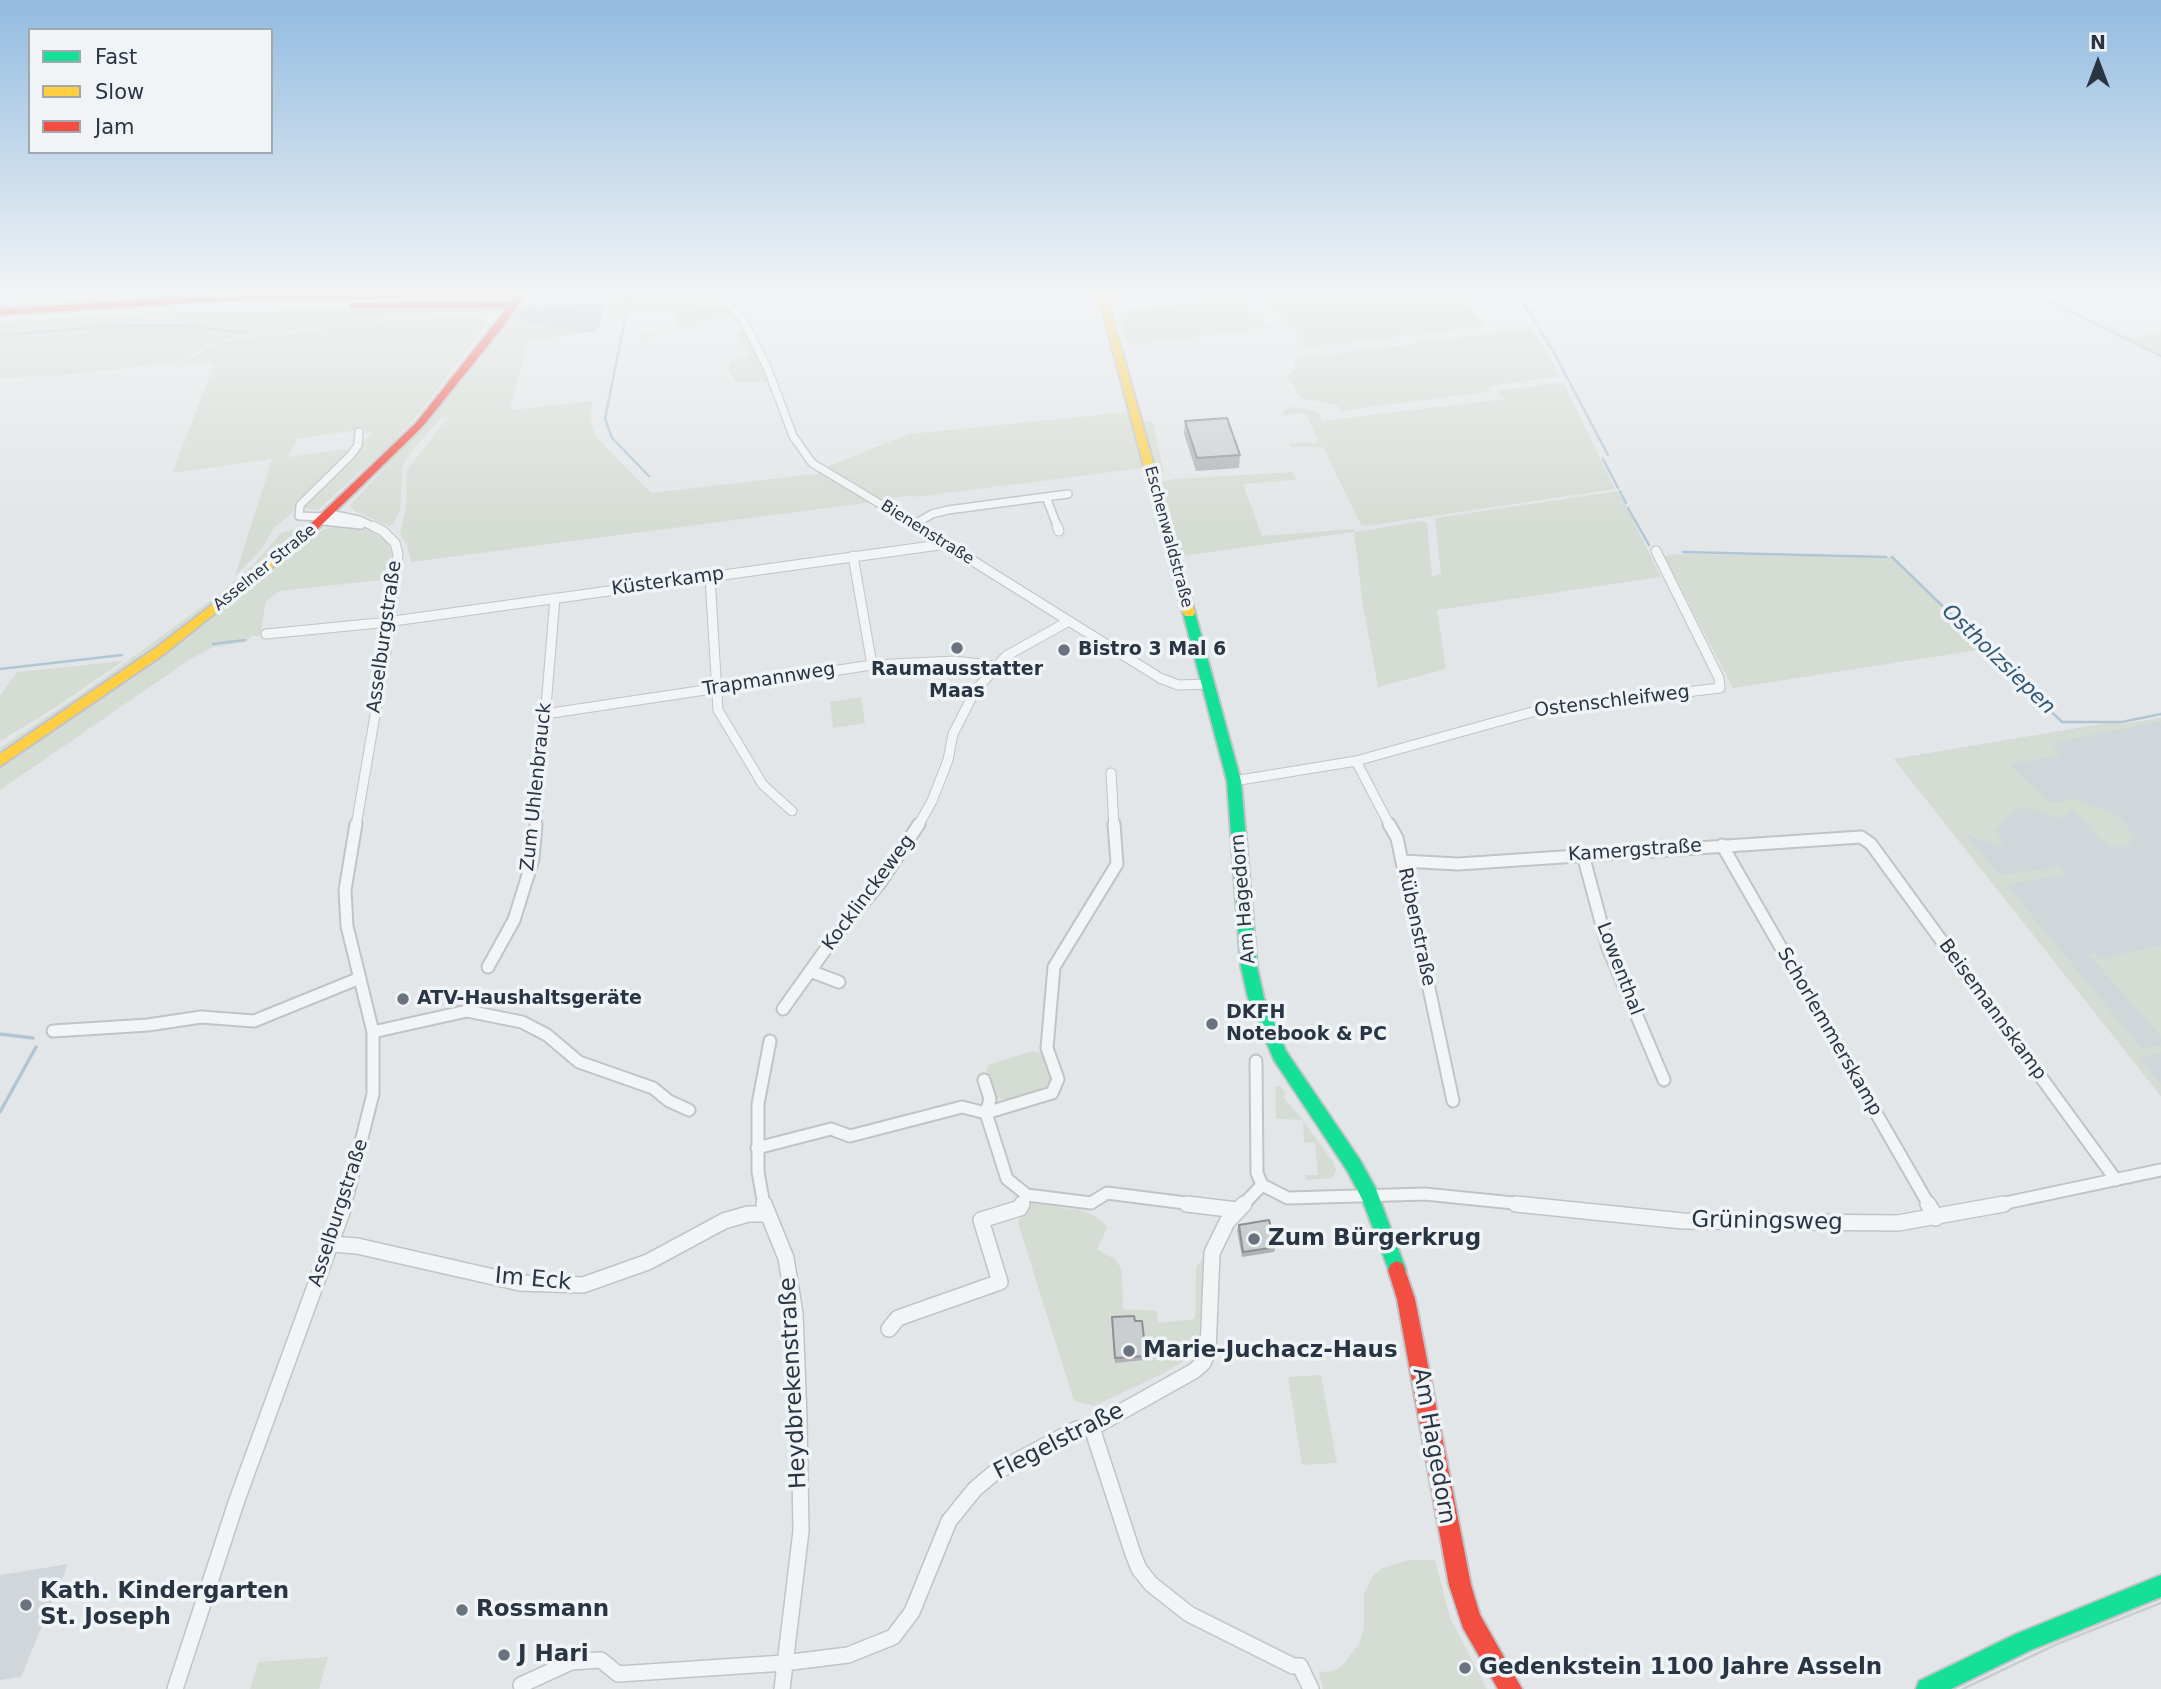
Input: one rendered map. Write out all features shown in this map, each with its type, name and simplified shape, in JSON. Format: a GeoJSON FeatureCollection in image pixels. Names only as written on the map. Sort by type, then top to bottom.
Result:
{"type":"FeatureCollection","features":[{"type":"Feature","properties":{"kind":"main road","name":"Asselner Straße"},"geometry":{"type":"LineString","coordinates":[[0,761],[160,651],[244,586],[326,517],[419,425],[460,373]]}},
{"type":"Feature","properties":{"kind":"main road","name":"Eschenwaldstraße"},"geometry":{"type":"LineString","coordinates":[[1123,373],[1234,781]]}},
{"type":"Feature","properties":{"kind":"main road","name":"Am Hagedorn"},"geometry":{"type":"LineString","coordinates":[[1234,781],[1249,967],[1256,998],[1280,1055],[1354,1166],[1370,1195],[1390,1247],[1406,1299],[1460,1585],[1471,1620],[1511,1689]]}},
{"type":"Feature","properties":{"kind":"main road"},"geometry":{"type":"LineString","coordinates":[[1927,1689],[2024,1642],[2161,1586]]}},
{"type":"Feature","properties":{"kind":"street","name":"Bienenstraße"},"geometry":{"type":"LineString","coordinates":[[769,373],[787,423],[807,459],[1170,683],[1188,686],[1208,684]]}},
{"type":"Feature","properties":{"kind":"street","name":"Asselburgstraße"},"geometry":{"type":"LineString","coordinates":[[175,1689],[237,1500],[356,1171],[373,1094],[373,1032],[347,926],[345,890],[390,622],[398,554],[395,543],[388,534],[370,526],[326,517],[299,516],[300,505],[351,455],[358,444],[359,432]]}},
{"type":"Feature","properties":{"kind":"street"},"geometry":{"type":"LineString","coordinates":[[915,524],[948,510],[1068,494]]}},
{"type":"Feature","properties":{"kind":"street"},"geometry":{"type":"LineString","coordinates":[[1046,497],[1059,531]]}},
{"type":"Feature","properties":{"kind":"street","name":"Küsterkamp"},"geometry":{"type":"LineString","coordinates":[[266,635],[390,622],[946,544]]}},
{"type":"Feature","properties":{"kind":"street","name":"Ostenschleifweg"},"geometry":{"type":"LineString","coordinates":[[1234,781],[1356,761],[1543,709],[1720,688],[1719,677],[1656,551]]}},
{"type":"Feature","properties":{"kind":"street"},"geometry":{"type":"LineString","coordinates":[[853,556],[872,665]]}},
{"type":"Feature","properties":{"kind":"street"},"geometry":{"type":"LineString","coordinates":[[710,577],[718,710],[763,785],[792,811]]}},
{"type":"Feature","properties":{"kind":"street","name":"Zum Uhlenbrauck"},"geometry":{"type":"LineString","coordinates":[[488,967],[514,920],[533,859],[555,598]]}},
{"type":"Feature","properties":{"kind":"street","name":"Kocklinckeweg"},"geometry":{"type":"LineString","coordinates":[[783,1009],[908,844],[936,790],[962,712],[995,666],[1021,647],[1069,621]]}},
{"type":"Feature","properties":{"kind":"street","name":"Trapmannweg"},"geometry":{"type":"LineString","coordinates":[[545,714],[872,665],[955,661],[995,666]]}},
{"type":"Feature","properties":{"kind":"street","name":"Rübenstraße"},"geometry":{"type":"LineString","coordinates":[[1356,761],[1397,838],[1452,1101]]}},
{"type":"Feature","properties":{"kind":"street"},"geometry":{"type":"LineString","coordinates":[[757,1148],[831,1129],[850,1136],[962,1107],[986,1113],[1052,1093],[1058,1079],[1047,1048],[1054,967],[1117,864],[1111,774]]}},
{"type":"Feature","properties":{"kind":"street","name":"Kamergstraße"},"geometry":{"type":"LineString","coordinates":[[1403,861],[1458,864],[1853,836],[1867,840]]}},
{"type":"Feature","properties":{"kind":"street","name":"Beisemannskamp"},"geometry":{"type":"LineString","coordinates":[[1867,840],[2116,1180]]}},
{"type":"Feature","properties":{"kind":"street","name":"Schorlemmerskamp"},"geometry":{"type":"LineString","coordinates":[[1721,845],[1936,1218]]}},
{"type":"Feature","properties":{"kind":"street","name":"Lowenthal"},"geometry":{"type":"LineString","coordinates":[[1583,855],[1608,948],[1664,1080]]}},
{"type":"Feature","properties":{"kind":"street","name":"Kocklinckeweg"},"geometry":{"type":"LineString","coordinates":[[810,971],[839,982]]}},
{"type":"Feature","properties":{"kind":"street"},"geometry":{"type":"LineString","coordinates":[[53,1031],[148,1025],[201,1017],[254,1021],[360,978]]}},
{"type":"Feature","properties":{"kind":"street"},"geometry":{"type":"LineString","coordinates":[[373,1032],[467,1011],[522,1022],[547,1035],[579,1062],[653,1088],[669,1101],[689,1110]]}},
{"type":"Feature","properties":{"kind":"street","name":"Heydbrekenstraße"},"geometry":{"type":"LineString","coordinates":[[770,1041],[758,1104],[757,1148],[766,1214],[786,1258],[795,1314],[799,1419],[801,1531],[782,1689]]}},
{"type":"Feature","properties":{"kind":"street"},"geometry":{"type":"LineString","coordinates":[[1256,1061],[1257,1172],[1262,1185],[1288,1198],[1370,1195]]}},
{"type":"Feature","properties":{"kind":"street"},"geometry":{"type":"LineString","coordinates":[[984,1080],[990,1099],[986,1113],[1007,1179],[1027,1195],[1091,1203],[1107,1193],[1210,1208],[1237,1209]]}},
{"type":"Feature","properties":{"kind":"street","name":"Grüningsweg"},"geometry":{"type":"LineString","coordinates":[[1370,1195],[1425,1194],[1683,1221],[1898,1223],[1936,1218],[2161,1171]]}},
{"type":"Feature","properties":{"kind":"street","name":"Flegelstraße"},"geometry":{"type":"LineString","coordinates":[[521,1685],[571,1662],[601,1660],[618,1674],[784,1663],[848,1655],[893,1637],[912,1612],[949,1521],[975,1489],[994,1473],[1077,1429],[1092,1428],[1194,1371],[1203,1363],[1208,1351],[1212,1253],[1227,1222],[1262,1185]]}},
{"type":"Feature","properties":{"kind":"street"},"geometry":{"type":"LineString","coordinates":[[889,1329],[898,1318],[1000,1282],[981,1220],[1020,1208],[1027,1195]]}},
{"type":"Feature","properties":{"kind":"street","name":"Im Eck"},"geometry":{"type":"LineString","coordinates":[[331,1244],[357,1246],[520,1283],[583,1285],[648,1262],[724,1221],[748,1214],[766,1214]]}},
{"type":"Feature","properties":{"kind":"street"},"geometry":{"type":"LineString","coordinates":[[1092,1428],[1133,1554],[1139,1569],[1151,1584],[1189,1614],[1293,1666],[1300,1666],[1311,1689]]}},
{"type":"Feature","properties":{"kind":"shaded area"},"geometry":{"type":"Polygon","coordinates":[[[0,373],[83,373],[64,375],[0,378],[0,373]]]}},
{"type":"Feature","properties":{"kind":"shaded area"},"geometry":{"type":"Polygon","coordinates":[[[211,373],[450,373],[392,443],[318,510],[301,508],[372,433],[365,433],[365,429],[297,439],[288,457],[354,448],[299,501],[293,512],[274,528],[261,550],[235,576],[272,459],[172,473],[211,373]]]}},
{"type":"Feature","properties":{"kind":"shaded area"},"geometry":{"type":"Polygon","coordinates":[[[467,373],[519,373],[510,410],[592,401],[591,425],[597,438],[651,493],[823,473],[873,502],[411,562],[407,544],[400,534],[406,506],[407,470],[447,418],[441,418],[403,465],[400,510],[394,523],[389,526],[354,511],[350,505],[434,414],[467,373]]]}},
{"type":"Feature","properties":{"kind":"shaded area"},"geometry":{"type":"Polygon","coordinates":[[[730,373],[764,373],[768,382],[736,383],[730,373]]]}},
{"type":"Feature","properties":{"kind":"shaded area"},"geometry":{"type":"Polygon","coordinates":[[[1290,373],[1558,373],[1560,376],[1490,386],[1487,392],[1341,411],[1336,405],[1301,398],[1287,375],[1290,373]]]}},
{"type":"Feature","properties":{"kind":"shaded area"},"geometry":{"type":"Polygon","coordinates":[[[1563,382],[1615,489],[1366,526],[1361,525],[1323,447],[1291,447],[1288,443],[1319,443],[1307,416],[1299,412],[1284,416],[1283,411],[1292,407],[1308,409],[1321,415],[1321,421],[1505,399],[1497,391],[1563,382]]]}},
{"type":"Feature","properties":{"kind":"shaded area"},"geometry":{"type":"Polygon","coordinates":[[[1128,412],[1143,468],[881,499],[826,467],[909,434],[1128,412]]]}},
{"type":"Feature","properties":{"kind":"shaded area"},"geometry":{"type":"Polygon","coordinates":[[[1152,421],[1164,473],[1157,473],[1142,422],[1152,421]]]}},
{"type":"Feature","properties":{"kind":"shaded area"},"geometry":{"type":"Polygon","coordinates":[[[1293,472],[1296,480],[1243,484],[1262,536],[1354,529],[1355,532],[1422,521],[1427,523],[1432,576],[1441,574],[1435,518],[1619,491],[1661,577],[1437,610],[1446,669],[1378,687],[1363,606],[1354,532],[1182,556],[1161,482],[1293,472]]]}},
{"type":"Feature","properties":{"kind":"shaded area"},"geometry":{"type":"Polygon","coordinates":[[[335,526],[363,528],[388,543],[392,554],[390,579],[279,591],[266,601],[260,636],[251,636],[246,642],[213,647],[189,660],[0,790],[0,767],[164,653],[322,530],[335,526]]]}},
{"type":"Feature","properties":{"kind":"shaded area"},"geometry":{"type":"Polygon","coordinates":[[[304,527],[246,580],[156,649],[0,757],[0,748],[103,679],[218,595],[253,565],[281,533],[304,527]]]}},
{"type":"Feature","properties":{"kind":"shaded area"},"geometry":{"type":"Polygon","coordinates":[[[1664,556],[1891,557],[1984,649],[1733,688],[1664,556]]]}},
{"type":"Feature","properties":{"kind":"shaded area"},"geometry":{"type":"Polygon","coordinates":[[[123,661],[0,741],[0,696],[17,672],[123,661]]]}},
{"type":"Feature","properties":{"kind":"shaded area"},"geometry":{"type":"Polygon","coordinates":[[[861,697],[865,723],[833,728],[830,702],[861,697]]]}},
{"type":"Feature","properties":{"kind":"shaded area"},"geometry":{"type":"Polygon","coordinates":[[[2161,718],[2161,1096],[1894,759],[2109,723],[2125,724],[2161,718]]]}},
{"type":"Feature","properties":{"kind":"shaded area"},"geometry":{"type":"Polygon","coordinates":[[[2161,718],[2161,721],[2052,743],[2060,755],[2010,765],[2050,803],[2078,799],[2121,818],[2133,836],[2128,847],[2113,847],[2098,838],[2092,826],[2071,810],[2063,818],[2026,808],[2015,809],[1996,830],[2004,848],[1965,834],[1999,875],[2060,867],[2066,875],[2006,884],[2142,1049],[2161,1045],[2161,1053],[2140,1059],[2161,1084],[2161,1096],[1894,759],[2109,723],[2125,724],[2161,718]]]}},
{"type":"Feature","properties":{"kind":"shaded area"},"geometry":{"type":"Polygon","coordinates":[[[2161,945],[2161,1037],[2089,955],[2094,953],[2100,959],[2161,945]]]}},
{"type":"Feature","properties":{"kind":"shaded area"},"geometry":{"type":"Polygon","coordinates":[[[1033,1051],[1044,1054],[1053,1078],[1048,1088],[1009,1101],[994,1097],[986,1070],[990,1064],[1033,1051]]]}},
{"type":"Feature","properties":{"kind":"shaded area"},"geometry":{"type":"Polygon","coordinates":[[[1275,1086],[1280,1086],[1286,1094],[1283,1097],[1303,1120],[1276,1119],[1275,1086]]]}},
{"type":"Feature","properties":{"kind":"shaded area"},"geometry":{"type":"Polygon","coordinates":[[[1303,1121],[1334,1163],[1336,1170],[1333,1178],[1306,1180],[1306,1175],[1318,1175],[1315,1143],[1304,1142],[1303,1121]]]}},
{"type":"Feature","properties":{"kind":"shaded area"},"geometry":{"type":"Polygon","coordinates":[[[1028,1203],[1079,1210],[1091,1214],[1108,1226],[1097,1249],[1116,1260],[1122,1270],[1123,1309],[1157,1311],[1158,1323],[1195,1319],[1196,1267],[1203,1259],[1200,1341],[1192,1356],[1162,1374],[1094,1406],[1074,1401],[1018,1223],[1028,1203]]]}},
{"type":"Feature","properties":{"kind":"shaded area"},"geometry":{"type":"Polygon","coordinates":[[[1321,1375],[1337,1463],[1302,1465],[1288,1377],[1321,1375]]]}},
{"type":"Feature","properties":{"kind":"shaded area"},"geometry":{"type":"Polygon","coordinates":[[[1410,1560],[1435,1560],[1450,1618],[1487,1689],[1323,1689],[1319,1672],[1333,1671],[1342,1666],[1359,1644],[1364,1628],[1364,1594],[1372,1577],[1382,1568],[1410,1560]]]}},
{"type":"Feature","properties":{"kind":"shaded area","name":"Kath. Kindergarten St. Joseph"},"geometry":{"type":"Polygon","coordinates":[[[68,1564],[21,1677],[0,1680],[0,1575],[68,1564]]]}},
{"type":"Feature","properties":{"kind":"shaded area"},"geometry":{"type":"Polygon","coordinates":[[[328,1657],[319,1689],[250,1689],[258,1662],[328,1657]]]}},
{"type":"Feature","properties":{"kind":"building"},"geometry":{"type":"Polygon","coordinates":[[[1227,418],[1240,455],[1197,458],[1185,421],[1227,418]]]}},
{"type":"Feature","properties":{"kind":"building","name":"Zum Bürgerkrug"},"geometry":{"type":"Polygon","coordinates":[[[1269,1220],[1276,1247],[1243,1252],[1239,1225],[1269,1220]]]}},
{"type":"Feature","properties":{"kind":"building","name":"Marie-Juchacz-Haus"},"geometry":{"type":"Polygon","coordinates":[[[1134,1316],[1135,1321],[1142,1321],[1146,1356],[1115,1358],[1112,1317],[1134,1316]]]}},
{"type":"Feature","properties":{"kind":"waterway"},"geometry":{"type":"LineString","coordinates":[[614,373],[605,419],[612,438],[649,476]]}},
{"type":"Feature","properties":{"kind":"waterway","name":"Ostholzsiepen"},"geometry":{"type":"LineString","coordinates":[[1565,373],[1608,455]]}},
{"type":"Feature","properties":{"kind":"waterway","name":"Ostholzsiepen"},"geometry":{"type":"LineString","coordinates":[[1603,459],[1618,488]]}},
{"type":"Feature","properties":{"kind":"waterway","name":"Ostholzsiepen"},"geometry":{"type":"LineString","coordinates":[[1620,491],[1626,503]]}},
{"type":"Feature","properties":{"kind":"waterway","name":"Ostholzsiepen"},"geometry":{"type":"LineString","coordinates":[[1628,508],[1649,545]]}},
{"type":"Feature","properties":{"kind":"waterway","name":"Ostholzsiepen"},"geometry":{"type":"LineString","coordinates":[[1683,552],[1886,557]]}},
{"type":"Feature","properties":{"kind":"waterway","name":"Ostholzsiepen"},"geometry":{"type":"LineString","coordinates":[[1892,557],[2062,722],[2122,722],[2161,714]]}},
{"type":"Feature","properties":{"kind":"waterway"},"geometry":{"type":"LineString","coordinates":[[213,644],[245,640]]}},
{"type":"Feature","properties":{"kind":"waterway"},"geometry":{"type":"LineString","coordinates":[[0,669],[122,655]]}},
{"type":"Feature","properties":{"kind":"waterway"},"geometry":{"type":"LineString","coordinates":[[0,1034],[33,1038]]}},
{"type":"Feature","properties":{"kind":"waterway"},"geometry":{"type":"LineString","coordinates":[[0,1112],[36,1047]]}},
{"type":"Feature","properties":{"kind":"tram line"},"geometry":{"type":"LineString","coordinates":[[1963,1689],[2057,1644],[2161,1603]]}},
{"type":"Feature","properties":{"kind":"traffic: fast"},"geometry":{"type":"LineString","coordinates":[[1189,613],[1234,781],[1249,967],[1256,998],[1280,1055],[1354,1166],[1370,1195],[1397,1270]]}},
{"type":"Feature","properties":{"kind":"traffic: fast"},"geometry":{"type":"LineString","coordinates":[[1927,1689],[2024,1642],[2161,1586]]}},
{"type":"Feature","properties":{"kind":"traffic: slow"},"geometry":{"type":"LineString","coordinates":[[1123,373],[1189,613]]}},
{"type":"Feature","properties":{"kind":"traffic: slow"},"geometry":{"type":"LineString","coordinates":[[0,761],[160,651],[301,539]]}},
{"type":"Feature","properties":{"kind":"traffic: jam"},"geometry":{"type":"LineString","coordinates":[[301,539],[419,425],[461,373]]}},
{"type":"Feature","properties":{"kind":"traffic: jam"},"geometry":{"type":"LineString","coordinates":[[1397,1270],[1406,1299],[1460,1585],[1471,1620],[1511,1689]]}},
{"type":"Feature","properties":{"kind":"place","name":"Raumausstatter Maas"},"geometry":{"type":"Point","coordinates":[957,648]}},
{"type":"Feature","properties":{"kind":"place","name":"Bistro 3 Mal 6"},"geometry":{"type":"Point","coordinates":[1064,650]}},
{"type":"Feature","properties":{"kind":"place","name":"ATV-Haushaltsgeräte"},"geometry":{"type":"Point","coordinates":[403,999]}},
{"type":"Feature","properties":{"kind":"place","name":"DKFH Notebook & PC"},"geometry":{"type":"Point","coordinates":[1212,1024]}},
{"type":"Feature","properties":{"kind":"place","name":"Zum Bürgerkrug"},"geometry":{"type":"Point","coordinates":[1254,1239]}},
{"type":"Feature","properties":{"kind":"place","name":"Marie-Juchacz-Haus"},"geometry":{"type":"Point","coordinates":[1129,1351]}},
{"type":"Feature","properties":{"kind":"place","name":"Kath. Kindergarten St. Joseph"},"geometry":{"type":"Point","coordinates":[26,1605]}},
{"type":"Feature","properties":{"kind":"place","name":"Rossmann"},"geometry":{"type":"Point","coordinates":[462,1610]}},
{"type":"Feature","properties":{"kind":"place","name":"J Hari"},"geometry":{"type":"Point","coordinates":[504,1655]}},
{"type":"Feature","properties":{"kind":"place","name":"Gedenkstein 1100 Jahre Asseln"},"geometry":{"type":"Point","coordinates":[1465,1668]}}]}
